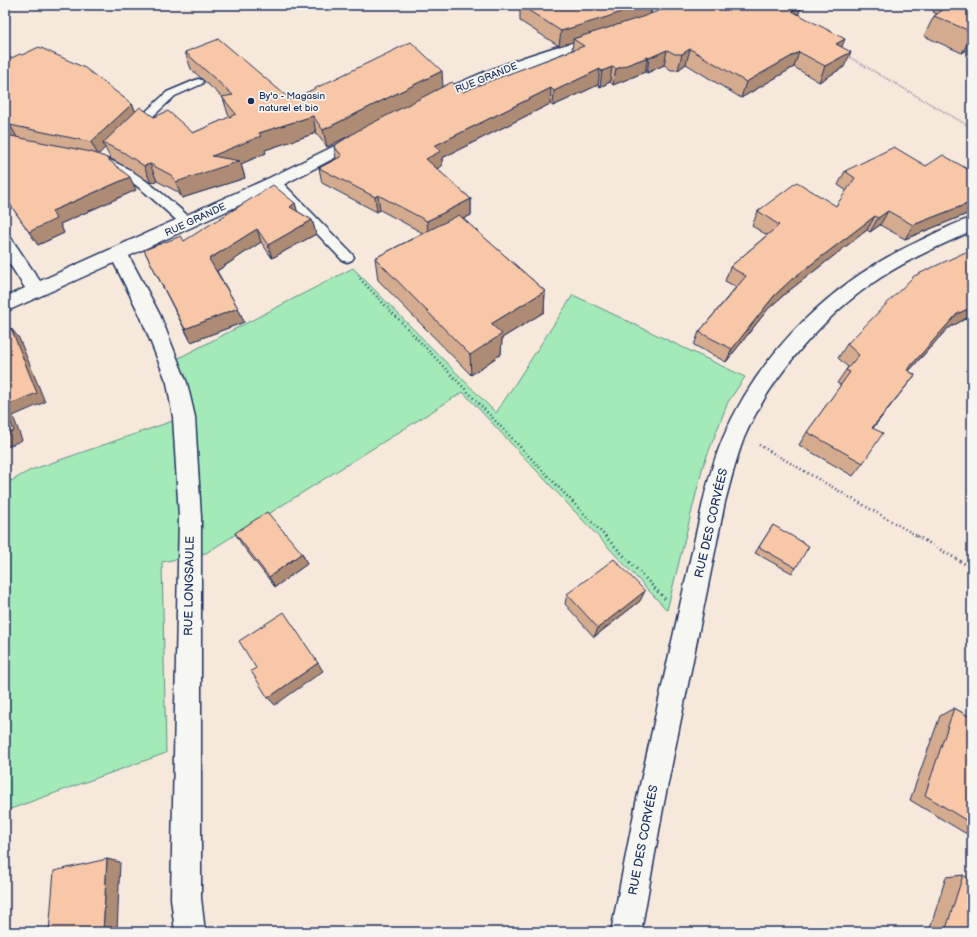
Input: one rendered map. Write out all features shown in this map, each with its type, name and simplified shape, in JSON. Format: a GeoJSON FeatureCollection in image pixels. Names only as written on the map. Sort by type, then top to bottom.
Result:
{"type":"FeatureCollection","features":[{"type":"Feature","properties":{"kind":"street"},"geometry":{"type":"LineString","coordinates":[[644,5],[671,14],[644,25]]}},
{"type":"Feature","properties":{"kind":"street","name":"RUE GRANDE"},"geometry":{"type":"LineString","coordinates":[[420,107],[490,74],[530,60],[616,35]]}},
{"type":"Feature","properties":{"kind":"street","name":"RUE GRANDE"},"geometry":{"type":"LineString","coordinates":[[5,306],[275,182],[332,154],[372,132]]}},
{"type":"Feature","properties":{"kind":"street","name":"RUE DES CORVÉES"},"geometry":{"type":"LineString","coordinates":[[626,932],[650,803],[714,502],[725,460],[736,431],[750,404],[774,369],[808,329],[842,298],[872,275],[899,258],[972,224]]}},
{"type":"Feature","properties":{"kind":"street"},"geometry":{"type":"LineString","coordinates":[[5,242],[36,291]]}},
{"type":"Feature","properties":{"kind":"street","name":"RUE LONGSAULE"},"geometry":{"type":"LineString","coordinates":[[119,254],[150,315],[177,383],[184,417],[190,517],[186,898],[190,932]]}},
{"type":"Feature","properties":{"kind":"lane"},"geometry":{"type":"LineString","coordinates":[[128,135],[171,94],[198,82]]}},
{"type":"Feature","properties":{"kind":"lane"},"geometry":{"type":"LineString","coordinates":[[100,161],[111,150]]}},
{"type":"Feature","properties":{"kind":"lane"},"geometry":{"type":"LineString","coordinates":[[85,158],[116,166],[130,175],[187,222]]}},
{"type":"Feature","properties":{"kind":"lane"},"geometry":{"type":"LineString","coordinates":[[275,182],[347,257]]}},
{"type":"Feature","properties":{"kind":"path"},"geometry":{"type":"LineString","coordinates":[[841,52],[972,128]]}},
{"type":"Feature","properties":{"kind":"path"},"geometry":{"type":"LineString","coordinates":[[347,257],[362,281],[688,624]]}},
{"type":"Feature","properties":{"kind":"path"},"geometry":{"type":"LineString","coordinates":[[736,431],[972,568]]}},
{"type":"Feature","properties":{"kind":"green space"},"geometry":{"type":"Polygon","coordinates":[[[353,268],[496,413],[573,295],[745,377],[728,402],[703,466],[667,610],[463,392],[206,553],[162,562],[166,753],[5,811],[5,484],[31,470],[184,417],[169,363],[353,268]]]}},
{"type":"Feature","properties":{"kind":"building"},"geometry":{"type":"Polygon","coordinates":[[[520,5],[641,5],[561,31],[520,5]]]}},
{"type":"Feature","properties":{"kind":"building"},"geometry":{"type":"Polygon","coordinates":[[[674,5],[798,5],[801,6],[792,11],[845,39],[836,44],[851,52],[825,66],[799,52],[746,82],[690,49],[682,54],[675,54],[667,50],[649,58],[648,57],[616,69],[612,67],[602,71],[600,69],[554,91],[551,88],[434,146],[441,151],[426,159],[471,199],[427,221],[378,195],[375,197],[319,168],[342,156],[334,146],[357,131],[452,82],[463,92],[584,46],[573,39],[674,5]]]}},
{"type":"Feature","properties":{"kind":"building"},"geometry":{"type":"Polygon","coordinates":[[[950,5],[972,5],[972,32],[934,16],[950,5]]]}},
{"type":"Feature","properties":{"kind":"building"},"geometry":{"type":"Polygon","coordinates":[[[219,39],[291,100],[411,42],[442,71],[323,130],[313,116],[259,133],[261,136],[212,156],[240,161],[176,182],[171,175],[150,164],[144,166],[123,152],[103,143],[140,107],[154,117],[168,111],[193,133],[236,114],[222,97],[233,95],[185,52],[219,39]]]}},
{"type":"Feature","properties":{"kind":"building"},"geometry":{"type":"Polygon","coordinates":[[[39,47],[85,68],[132,104],[91,142],[10,125],[5,127],[5,61],[39,47]]]}},
{"type":"Feature","properties":{"kind":"building"},"geometry":{"type":"Polygon","coordinates":[[[11,136],[91,152],[105,157],[130,177],[52,211],[56,219],[29,232],[5,197],[7,196],[5,193],[5,138],[11,136]]]}},
{"type":"Feature","properties":{"kind":"building"},"geometry":{"type":"Polygon","coordinates":[[[894,147],[926,166],[943,155],[969,170],[972,168],[972,202],[913,225],[888,211],[878,218],[875,216],[792,279],[774,296],[732,349],[699,332],[746,276],[730,267],[779,225],[758,211],[797,182],[836,206],[855,178],[845,171],[894,147]]]}},
{"type":"Feature","properties":{"kind":"building"},"geometry":{"type":"Polygon","coordinates":[[[273,185],[295,203],[290,207],[312,220],[268,245],[257,229],[209,259],[238,308],[185,329],[144,250],[181,236],[184,241],[273,185]]]}},
{"type":"Feature","properties":{"kind":"building"},"geometry":{"type":"Polygon","coordinates":[[[459,215],[545,291],[491,324],[502,334],[470,355],[375,258],[459,215]]]}},
{"type":"Feature","properties":{"kind":"building"},"geometry":{"type":"Polygon","coordinates":[[[972,249],[972,307],[957,314],[907,370],[915,375],[872,428],[883,433],[863,463],[807,432],[850,372],[846,370],[859,355],[847,344],[914,276],[972,249]]]}},
{"type":"Feature","properties":{"kind":"building"},"geometry":{"type":"Polygon","coordinates":[[[11,328],[37,393],[5,406],[5,330],[11,328]]]}},
{"type":"Feature","properties":{"kind":"building"},"geometry":{"type":"Polygon","coordinates":[[[5,408],[14,431],[5,434],[5,408]]]}},
{"type":"Feature","properties":{"kind":"building"},"geometry":{"type":"Polygon","coordinates":[[[267,512],[302,553],[269,577],[235,533],[267,512]]]}},
{"type":"Feature","properties":{"kind":"building"},"geometry":{"type":"Polygon","coordinates":[[[773,525],[809,546],[796,568],[759,547],[773,525]]]}},
{"type":"Feature","properties":{"kind":"building"},"geometry":{"type":"Polygon","coordinates":[[[614,559],[645,591],[598,628],[567,594],[614,559]]]}},
{"type":"Feature","properties":{"kind":"building"},"geometry":{"type":"Polygon","coordinates":[[[284,612],[318,663],[268,698],[251,671],[256,668],[239,641],[284,612]]]}},
{"type":"Feature","properties":{"kind":"building"},"geometry":{"type":"Polygon","coordinates":[[[954,708],[972,718],[972,824],[925,795],[954,708]]]}},
{"type":"Feature","properties":{"kind":"building"},"geometry":{"type":"Polygon","coordinates":[[[107,859],[103,932],[49,932],[54,871],[107,859]]]}},
{"type":"Feature","properties":{"kind":"building"},"geometry":{"type":"Polygon","coordinates":[[[963,875],[972,881],[972,932],[945,932],[963,875]]]}},
{"type":"Feature","properties":{"kind":"place","name":"By'o - Magasin naturel et bio"},"geometry":{"type":"Point","coordinates":[251,101]}}]}
